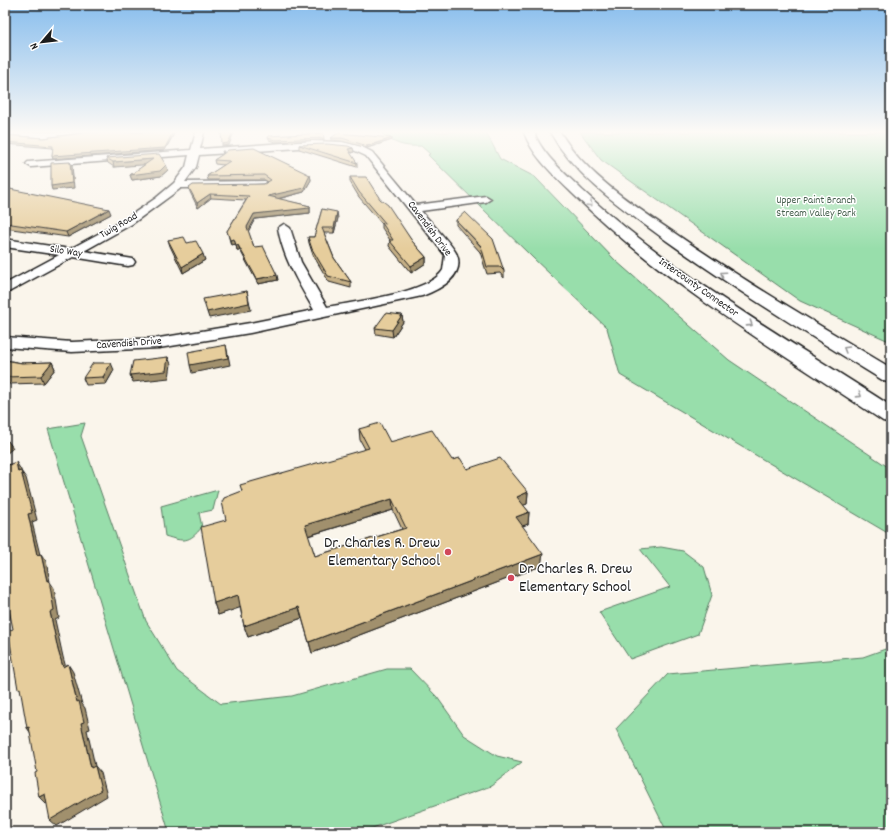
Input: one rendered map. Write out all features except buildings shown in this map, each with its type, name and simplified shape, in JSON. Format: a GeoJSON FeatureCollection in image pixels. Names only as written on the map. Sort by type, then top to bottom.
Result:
{"type":"FeatureCollection","features":[{"type":"Feature","properties":{"kind":"highway","name":"Intercounty Connector"},"geometry":{"type":"LineString","coordinates":[[557,171],[610,223],[690,284],[891,416]]}},
{"type":"Feature","properties":{"kind":"highway","name":"Intercounty Connector"},"geometry":{"type":"LineString","coordinates":[[587,171],[596,181],[644,218],[728,277],[891,377]]}},
{"type":"Feature","properties":{"kind":"street","name":"Twig Road"},"geometry":{"type":"LineString","coordinates":[[5,290],[147,210],[178,185],[188,171]]}},
{"type":"Feature","properties":{"kind":"street","name":"Cavendish Drive"},"geometry":{"type":"LineString","coordinates":[[5,342],[72,347],[159,343],[323,313],[417,293],[432,287],[451,272],[453,264],[451,255],[384,171]]}},
{"type":"Feature","properties":{"kind":"street"},"geometry":{"type":"LineString","coordinates":[[178,185],[265,184]]}},
{"type":"Feature","properties":{"kind":"street"},"geometry":{"type":"LineString","coordinates":[[414,209],[486,199]]}},
{"type":"Feature","properties":{"kind":"street"},"geometry":{"type":"LineString","coordinates":[[284,228],[285,238],[292,257],[323,313]]}},
{"type":"Feature","properties":{"kind":"street","name":"Silo Way"},"geometry":{"type":"LineString","coordinates":[[5,243],[128,262]]}},
{"type":"Feature","properties":{"kind":"green space"},"geometry":{"type":"Polygon","coordinates":[[[444,171],[523,171],[535,177],[616,261],[729,360],[891,469],[891,535],[620,375],[607,328],[444,171]]]}},
{"type":"Feature","properties":{"kind":"green space","name":"Upper Paint Branch Stream Valley Park"},"geometry":{"type":"Polygon","coordinates":[[[617,171],[891,171],[891,342],[800,301],[617,171]]]}},
{"type":"Feature","properties":{"kind":"green space"},"geometry":{"type":"Polygon","coordinates":[[[85,423],[81,436],[146,621],[177,671],[221,704],[292,696],[387,669],[410,669],[437,697],[464,735],[497,756],[522,762],[491,786],[361,832],[169,832],[48,429],[85,423]]]}},
{"type":"Feature","properties":{"kind":"green space"},"geometry":{"type":"Polygon","coordinates":[[[218,490],[213,510],[199,513],[202,527],[193,536],[186,540],[182,540],[165,536],[161,506],[218,490]]]}},
{"type":"Feature","properties":{"kind":"green space"},"geometry":{"type":"Polygon","coordinates":[[[661,547],[683,551],[704,567],[712,595],[698,634],[630,659],[599,612],[670,587],[640,549],[661,547]]]}},
{"type":"Feature","properties":{"kind":"green space"},"geometry":{"type":"Polygon","coordinates":[[[891,647],[891,832],[667,832],[616,729],[668,674],[863,657],[891,647]]]}},
{"type":"Feature","properties":{"kind":"place","name":"Dr. Charles R. Drew Elementary School"},"geometry":{"type":"Point","coordinates":[448,552]}},
{"type":"Feature","properties":{"kind":"place","name":"Dr Charles R. Drew Elementary School"},"geometry":{"type":"Point","coordinates":[511,578]}}]}
